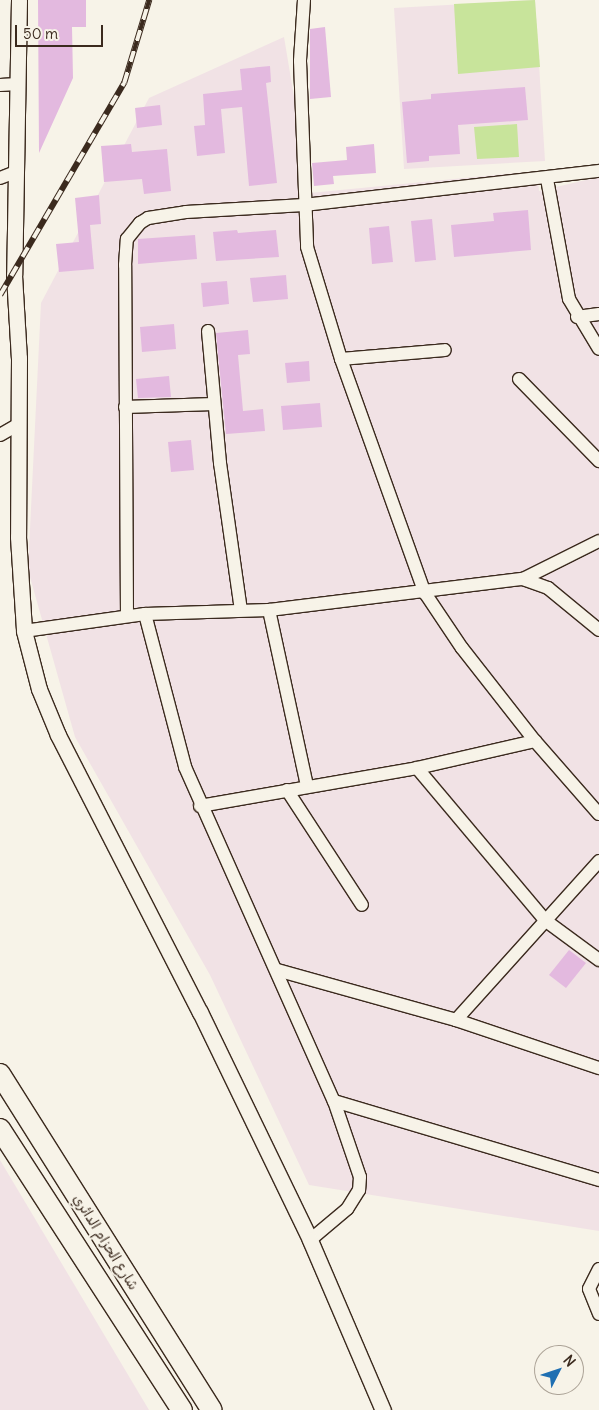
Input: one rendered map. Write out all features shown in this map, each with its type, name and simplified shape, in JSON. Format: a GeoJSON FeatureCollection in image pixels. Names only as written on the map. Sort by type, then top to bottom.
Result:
{"type":"FeatureCollection","features":[{"type":"Feature","properties":{"kind":"highway","name":"شارع الحزام الدائري"},"geometry":{"type":"LineString","coordinates":[[0,1074],[212,1410]]}},
{"type":"Feature","properties":{"kind":"highway","name":"شارع الحزام الدائري"},"geometry":{"type":"LineString","coordinates":[[0,1128],[182,1410]]}},
{"type":"Feature","properties":{"kind":"street"},"geometry":{"type":"LineString","coordinates":[[19,0],[14,275],[19,424],[18,537],[24,631],[40,689],[58,735],[200,1012],[310,1240],[384,1410]]}},
{"type":"Feature","properties":{"kind":"street"},"geometry":{"type":"LineString","coordinates":[[304,0],[300,61],[304,205],[312,267],[340,359],[425,593],[439,618],[535,741],[599,814]]}},
{"type":"Feature","properties":{"kind":"street"},"geometry":{"type":"LineString","coordinates":[[0,85],[18,84]]}},
{"type":"Feature","properties":{"kind":"street"},"geometry":{"type":"LineString","coordinates":[[127,616],[125,265],[127,239],[133,230],[148,218],[186,212],[304,205],[547,179],[599,171]]}},
{"type":"Feature","properties":{"kind":"street"},"geometry":{"type":"LineString","coordinates":[[0,178],[16,172]]}},
{"type":"Feature","properties":{"kind":"street"},"geometry":{"type":"LineString","coordinates":[[547,179],[562,269],[577,317],[599,349]]}},
{"type":"Feature","properties":{"kind":"street"},"geometry":{"type":"LineString","coordinates":[[577,317],[599,314]]}},
{"type":"Feature","properties":{"kind":"street"},"geometry":{"type":"LineString","coordinates":[[208,331],[214,404],[240,610]]}},
{"type":"Feature","properties":{"kind":"street"},"geometry":{"type":"LineString","coordinates":[[340,359],[445,350]]}},
{"type":"Feature","properties":{"kind":"street"},"geometry":{"type":"LineString","coordinates":[[519,379],[599,461]]}},
{"type":"Feature","properties":{"kind":"street"},"geometry":{"type":"LineString","coordinates":[[125,407],[214,404]]}},
{"type":"Feature","properties":{"kind":"street"},"geometry":{"type":"LineString","coordinates":[[0,435],[19,424]]}},
{"type":"Feature","properties":{"kind":"street"},"geometry":{"type":"LineString","coordinates":[[24,631],[145,614],[269,610],[425,593],[524,579],[599,541]]}},
{"type":"Feature","properties":{"kind":"street"},"geometry":{"type":"LineString","coordinates":[[524,579],[548,588],[599,630]]}},
{"type":"Feature","properties":{"kind":"street"},"geometry":{"type":"LineString","coordinates":[[269,610],[307,786]]}},
{"type":"Feature","properties":{"kind":"street"},"geometry":{"type":"LineString","coordinates":[[145,614],[185,767],[200,806],[277,970],[334,1102],[360,1184],[347,1209],[310,1240]]}},
{"type":"Feature","properties":{"kind":"street"},"geometry":{"type":"LineString","coordinates":[[200,806],[417,768],[535,741]]}},
{"type":"Feature","properties":{"kind":"street"},"geometry":{"type":"LineString","coordinates":[[417,768],[546,921],[599,960]]}},
{"type":"Feature","properties":{"kind":"street"},"geometry":{"type":"LineString","coordinates":[[288,790],[362,905]]}},
{"type":"Feature","properties":{"kind":"street"},"geometry":{"type":"LineString","coordinates":[[456,1020],[599,861]]}},
{"type":"Feature","properties":{"kind":"street"},"geometry":{"type":"LineString","coordinates":[[277,970],[456,1020],[599,1068]]}},
{"type":"Feature","properties":{"kind":"street"},"geometry":{"type":"LineString","coordinates":[[334,1102],[599,1180]]}},
{"type":"Feature","properties":{"kind":"street"},"geometry":{"type":"LineString","coordinates":[[599,1269],[589,1289],[599,1314]]}},
{"type":"Feature","properties":{"kind":"shaded area"},"geometry":{"type":"Polygon","coordinates":[[[535,0],[545,161],[404,169],[394,8],[535,0]]]}},
{"type":"Feature","properties":{"kind":"shaded area"},"geometry":{"type":"Polygon","coordinates":[[[284,37],[310,193],[537,171],[539,191],[599,177],[599,1231],[309,1185],[210,975],[75,737],[28,570],[41,303],[149,98],[284,37]]]}},
{"type":"Feature","properties":{"kind":"shaded area"},"geometry":{"type":"Polygon","coordinates":[[[0,1160],[149,1410],[0,1410],[0,1160]]]}},
{"type":"Feature","properties":{"kind":"green space"},"geometry":{"type":"Polygon","coordinates":[[[535,0],[540,67],[458,74],[454,4],[535,0]]]}},
{"type":"Feature","properties":{"kind":"green space"},"geometry":{"type":"Polygon","coordinates":[[[517,124],[519,157],[477,159],[474,127],[517,124]]]}},
{"type":"Feature","properties":{"kind":"building"},"geometry":{"type":"Polygon","coordinates":[[[38,0],[86,0],[86,27],[72,27],[73,78],[39,153],[38,0]]]}},
{"type":"Feature","properties":{"kind":"building"},"geometry":{"type":"Polygon","coordinates":[[[325,27],[331,97],[310,99],[310,29],[325,27]]]}},
{"type":"Feature","properties":{"kind":"building"},"geometry":{"type":"Polygon","coordinates":[[[270,66],[271,82],[266,83],[277,183],[249,186],[242,107],[221,109],[225,153],[197,156],[194,126],[205,125],[203,94],[242,90],[240,69],[270,66]]]}},
{"type":"Feature","properties":{"kind":"building"},"geometry":{"type":"Polygon","coordinates":[[[525,87],[528,120],[458,125],[460,154],[429,156],[429,161],[407,163],[402,102],[431,99],[431,94],[525,87]]]}},
{"type":"Feature","properties":{"kind":"building"},"geometry":{"type":"Polygon","coordinates":[[[160,105],[162,125],[137,128],[135,108],[160,105]]]}},
{"type":"Feature","properties":{"kind":"building"},"geometry":{"type":"Polygon","coordinates":[[[131,144],[132,152],[167,149],[171,191],[144,194],[142,179],[104,182],[101,146],[131,144]]]}},
{"type":"Feature","properties":{"kind":"building"},"geometry":{"type":"Polygon","coordinates":[[[374,144],[376,173],[333,176],[334,184],[314,186],[312,163],[347,160],[346,147],[374,144]]]}},
{"type":"Feature","properties":{"kind":"building"},"geometry":{"type":"Polygon","coordinates":[[[99,195],[101,224],[90,225],[94,269],[59,272],[56,244],[79,242],[75,198],[99,195]]]}},
{"type":"Feature","properties":{"kind":"building"},"geometry":{"type":"Polygon","coordinates":[[[528,210],[531,250],[454,257],[451,225],[494,221],[493,213],[528,210]]]}},
{"type":"Feature","properties":{"kind":"building"},"geometry":{"type":"Polygon","coordinates":[[[432,219],[436,260],[415,262],[411,221],[432,219]]]}},
{"type":"Feature","properties":{"kind":"building"},"geometry":{"type":"Polygon","coordinates":[[[389,226],[393,262],[372,264],[369,228],[389,226]]]}},
{"type":"Feature","properties":{"kind":"building"},"geometry":{"type":"Polygon","coordinates":[[[237,230],[238,233],[276,230],[279,257],[216,261],[213,232],[237,230]]]}},
{"type":"Feature","properties":{"kind":"building"},"geometry":{"type":"Polygon","coordinates":[[[195,235],[197,259],[138,264],[138,239],[195,235]]]}},
{"type":"Feature","properties":{"kind":"building"},"geometry":{"type":"Polygon","coordinates":[[[286,275],[288,299],[253,302],[250,278],[286,275]]]}},
{"type":"Feature","properties":{"kind":"building"},"geometry":{"type":"Polygon","coordinates":[[[227,281],[229,304],[203,307],[201,283],[227,281]]]}},
{"type":"Feature","properties":{"kind":"building"},"geometry":{"type":"Polygon","coordinates":[[[174,324],[176,349],[142,352],[140,327],[174,324]]]}},
{"type":"Feature","properties":{"kind":"building"},"geometry":{"type":"Polygon","coordinates":[[[248,330],[250,354],[238,355],[243,411],[263,409],[265,431],[226,434],[216,333],[248,330]]]}},
{"type":"Feature","properties":{"kind":"building"},"geometry":{"type":"Polygon","coordinates":[[[309,361],[310,381],[287,383],[285,363],[309,361]]]}},
{"type":"Feature","properties":{"kind":"building"},"geometry":{"type":"Polygon","coordinates":[[[169,376],[171,397],[138,398],[136,379],[169,376]]]}},
{"type":"Feature","properties":{"kind":"building"},"geometry":{"type":"Polygon","coordinates":[[[320,403],[322,427],[283,430],[281,406],[320,403]]]}},
{"type":"Feature","properties":{"kind":"building"},"geometry":{"type":"Polygon","coordinates":[[[191,440],[194,470],[171,472],[168,442],[191,440]]]}},
{"type":"Feature","properties":{"kind":"building"},"geometry":{"type":"Polygon","coordinates":[[[569,950],[586,963],[566,988],[549,975],[569,950]]]}},
{"type":"Feature","properties":{"kind":"railway"},"geometry":{"type":"LineString","coordinates":[[0,295],[124,83],[149,0]]}}]}
